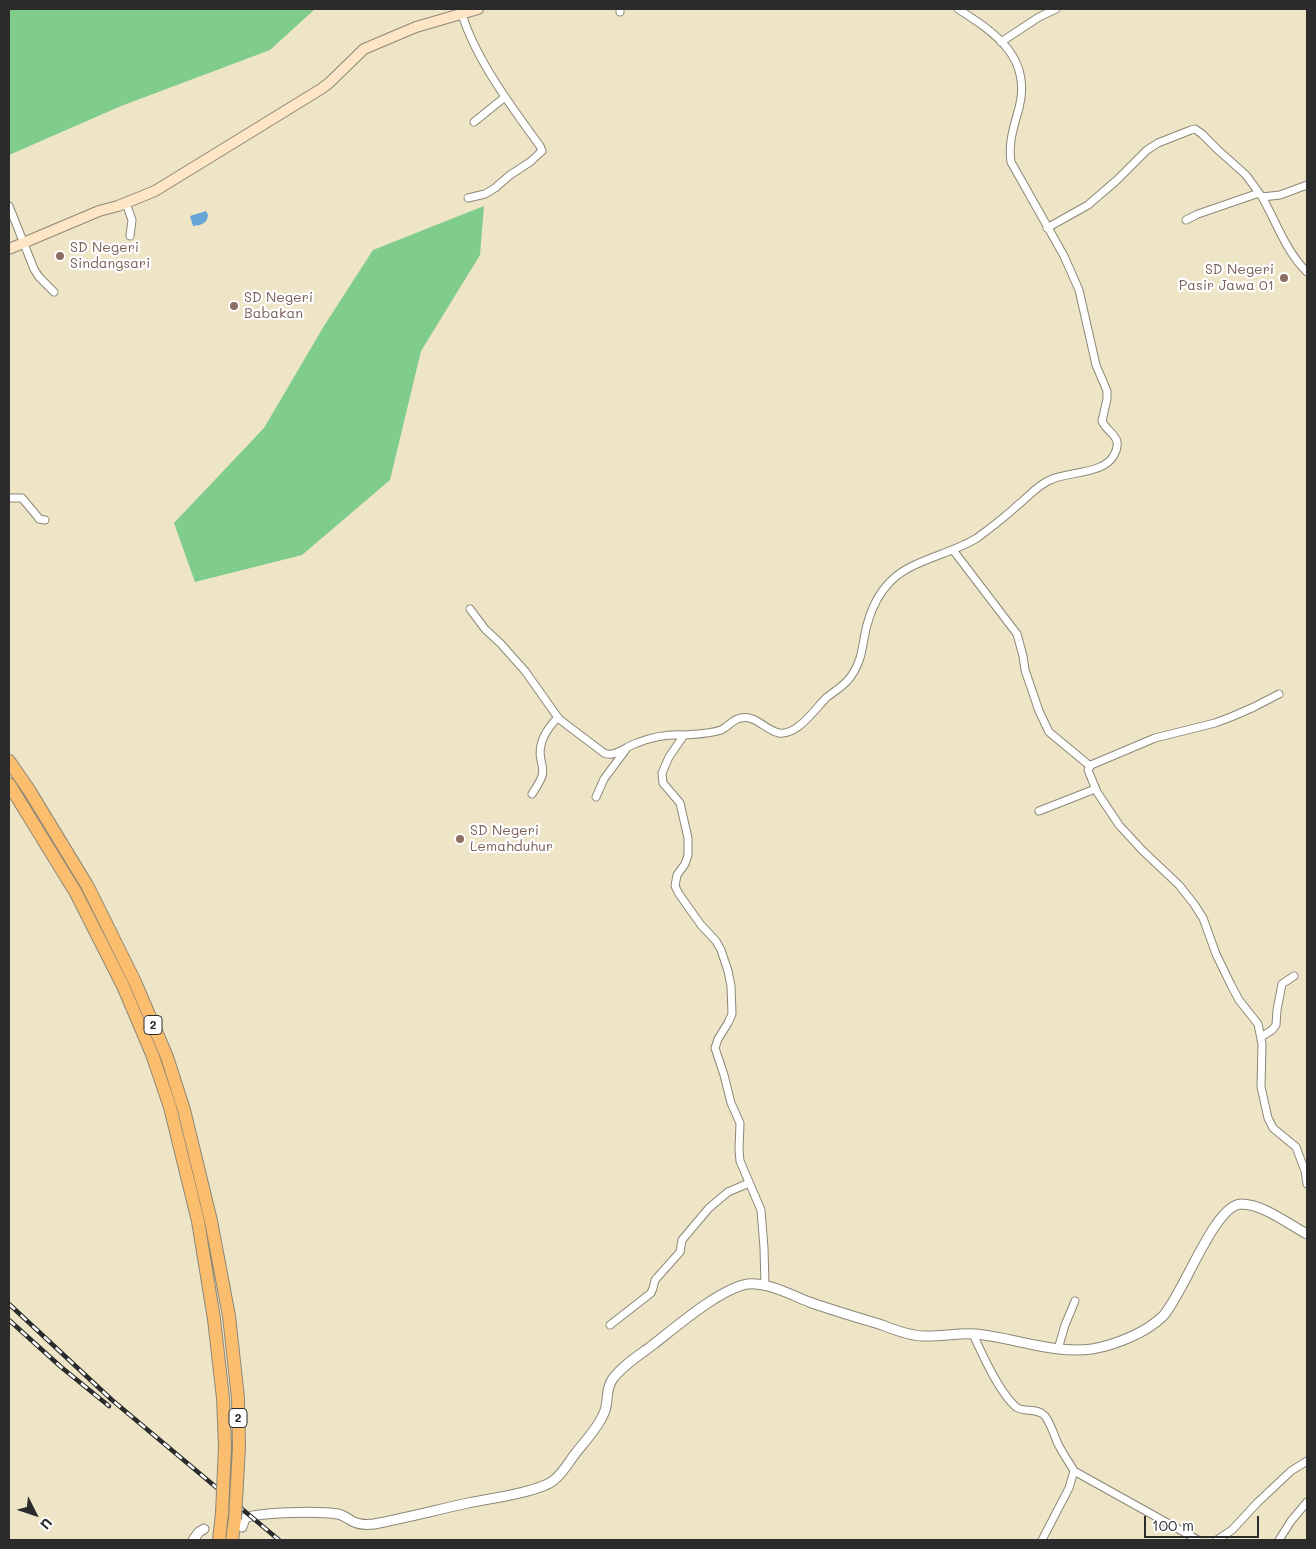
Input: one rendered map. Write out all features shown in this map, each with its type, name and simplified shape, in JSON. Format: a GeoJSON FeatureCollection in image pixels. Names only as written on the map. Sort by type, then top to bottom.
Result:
{"type":"FeatureCollection","features":[{"type":"Feature","properties":{"kind":"highway","name":"2"},"geometry":{"type":"LineString","coordinates":[[9,761],[88,886],[135,982],[167,1057],[184,1110],[211,1221],[229,1316],[238,1398],[239,1447],[238,1523],[232,1540]]}},
{"type":"Feature","properties":{"kind":"highway","name":"2"},"geometry":{"type":"LineString","coordinates":[[9,784],[76,893],[123,986],[152,1054],[170,1107],[198,1221],[214,1319],[223,1398],[225,1446],[219,1540]]}},
{"type":"Feature","properties":{"kind":"main road"},"geometry":{"type":"LineString","coordinates":[[9,249],[99,211],[126,203],[155,191],[322,89],[364,49],[416,27],[478,9]]}},
{"type":"Feature","properties":{"kind":"street"},"geometry":{"type":"LineString","coordinates":[[470,608],[484,628],[525,671],[558,717],[604,753],[612,754],[629,746],[663,736],[684,736],[723,729],[741,718],[758,721],[779,732],[786,732],[800,725],[825,699],[844,684],[853,673],[860,657],[868,623],[879,597],[890,581],[897,575],[968,544],[982,535],[1048,481],[1099,468],[1110,460],[1116,451],[1117,440],[1102,420],[1107,391],[1096,365],[1079,290],[1064,256],[1011,162],[1011,142],[1021,101],[1022,81],[1020,72],[1014,57],[1002,42],[958,9]]}},
{"type":"Feature","properties":{"kind":"street"},"geometry":{"type":"LineString","coordinates":[[1002,42],[1039,17],[1056,9]]}},
{"type":"Feature","properties":{"kind":"street"},"geometry":{"type":"LineString","coordinates":[[462,14],[470,37],[505,97],[542,151],[495,188],[485,194],[468,198]]}},
{"type":"Feature","properties":{"kind":"street"},"geometry":{"type":"LineString","coordinates":[[474,122],[505,97]]}},
{"type":"Feature","properties":{"kind":"street"},"geometry":{"type":"LineString","coordinates":[[1047,228],[1078,211],[1093,200],[1117,180],[1147,150],[1158,143],[1195,130],[1202,134],[1246,175],[1260,195],[1291,251],[1307,272]]}},
{"type":"Feature","properties":{"kind":"street"},"geometry":{"type":"LineString","coordinates":[[1186,220],[1198,214],[1260,195],[1280,195],[1307,185]]}},
{"type":"Feature","properties":{"kind":"street"},"geometry":{"type":"LineString","coordinates":[[126,203],[132,220],[130,236]]}},
{"type":"Feature","properties":{"kind":"street"},"geometry":{"type":"LineString","coordinates":[[9,206],[34,269],[54,292]]}},
{"type":"Feature","properties":{"kind":"street"},"geometry":{"type":"LineString","coordinates":[[9,498],[22,498],[37,516],[45,520]]}},
{"type":"Feature","properties":{"kind":"street"},"geometry":{"type":"LineString","coordinates":[[953,550],[1017,634],[1025,670],[1049,732],[1090,766]]}},
{"type":"Feature","properties":{"kind":"street"},"geometry":{"type":"LineString","coordinates":[[1090,766],[1155,738],[1215,723],[1231,717],[1254,708],[1279,694]]}},
{"type":"Feature","properties":{"kind":"street"},"geometry":{"type":"LineString","coordinates":[[532,794],[542,776],[543,768],[540,755],[542,740],[547,730],[558,717]]}},
{"type":"Feature","properties":{"kind":"street"},"geometry":{"type":"LineString","coordinates":[[684,736],[669,756],[662,774],[663,783],[680,803],[688,838],[687,860],[676,875],[675,886],[701,925],[716,941],[728,971],[731,986],[732,1014],[715,1048],[731,1103],[740,1123],[739,1158],[761,1210],[764,1286]]}},
{"type":"Feature","properties":{"kind":"street"},"geometry":{"type":"LineString","coordinates":[[596,797],[604,779],[629,746]]}},
{"type":"Feature","properties":{"kind":"street"},"geometry":{"type":"LineString","coordinates":[[1090,766],[1088,770],[1095,789],[1123,829],[1174,880],[1199,910],[1216,954],[1231,985],[1239,1000],[1255,1019],[1261,1036],[1261,1087],[1268,1118],[1273,1128],[1296,1147],[1307,1184]]}},
{"type":"Feature","properties":{"kind":"street"},"geometry":{"type":"LineString","coordinates":[[1039,811],[1095,789]]}},
{"type":"Feature","properties":{"kind":"street"},"geometry":{"type":"LineString","coordinates":[[1261,1036],[1275,1028],[1282,984],[1294,976]]}},
{"type":"Feature","properties":{"kind":"street"},"geometry":{"type":"LineString","coordinates":[[610,1325],[650,1293],[655,1280],[680,1252],[682,1240],[709,1208],[728,1192],[749,1183]]}},
{"type":"Feature","properties":{"kind":"street"},"geometry":{"type":"LineString","coordinates":[[238,1523],[254,1515],[305,1513],[338,1514],[357,1524],[374,1524],[538,1488],[551,1483],[564,1469],[600,1420],[606,1409],[609,1385],[612,1380],[633,1360],[691,1316],[720,1296],[743,1285],[764,1286],[814,1304],[911,1334],[924,1336],[973,1334],[999,1337],[1058,1349],[1074,1350],[1104,1347],[1117,1343],[1156,1323],[1174,1301],[1214,1227],[1229,1208],[1235,1205],[1246,1205],[1262,1209],[1307,1234]]}},
{"type":"Feature","properties":{"kind":"street"},"geometry":{"type":"LineString","coordinates":[[1058,1349],[1065,1325],[1076,1301]]}},
{"type":"Feature","properties":{"kind":"street"},"geometry":{"type":"LineString","coordinates":[[973,1334],[988,1365],[1012,1402],[1018,1408],[1035,1411],[1045,1417],[1074,1471],[1198,1540]]}},
{"type":"Feature","properties":{"kind":"street"},"geometry":{"type":"LineString","coordinates":[[1217,1540],[1232,1530],[1291,1471],[1307,1461]]}},
{"type":"Feature","properties":{"kind":"street"},"geometry":{"type":"LineString","coordinates":[[1042,1540],[1069,1488],[1074,1471]]}},
{"type":"Feature","properties":{"kind":"street"},"geometry":{"type":"LineString","coordinates":[[1280,1540],[1291,1521],[1307,1502]]}},
{"type":"Feature","properties":{"kind":"street"},"geometry":{"type":"LineString","coordinates":[[193,1540],[204,1529]]}},
{"type":"Feature","properties":{"kind":"green space"},"geometry":{"type":"Polygon","coordinates":[[[9,9],[315,9],[270,50],[121,106],[9,155],[9,9]]]}},
{"type":"Feature","properties":{"kind":"green space"},"geometry":{"type":"Polygon","coordinates":[[[484,206],[480,255],[421,351],[390,480],[302,555],[195,582],[174,523],[264,428],[324,326],[373,250],[484,206]]]}},
{"type":"Feature","properties":{"kind":"water"},"geometry":{"type":"Polygon","coordinates":[[[206,211],[208,215],[205,222],[193,226],[190,216],[206,211]]]}},
{"type":"Feature","properties":{"kind":"railway"},"geometry":{"type":"LineString","coordinates":[[9,1304],[112,1400],[279,1540]]}},
{"type":"Feature","properties":{"kind":"railway"},"geometry":{"type":"LineString","coordinates":[[9,1320],[61,1367],[109,1406]]}},
{"type":"Feature","properties":{"kind":"place","name":"SD Negeri Sindangsari"},"geometry":{"type":"Point","coordinates":[60,256]}},
{"type":"Feature","properties":{"kind":"place","name":"SD Negeri Pasir Jawa 01"},"geometry":{"type":"Point","coordinates":[1284,278]}},
{"type":"Feature","properties":{"kind":"place","name":"SD Negeri Babakan"},"geometry":{"type":"Point","coordinates":[234,306]}},
{"type":"Feature","properties":{"kind":"place","name":"SD Negeri Lemahduhur"},"geometry":{"type":"Point","coordinates":[460,839]}}]}
